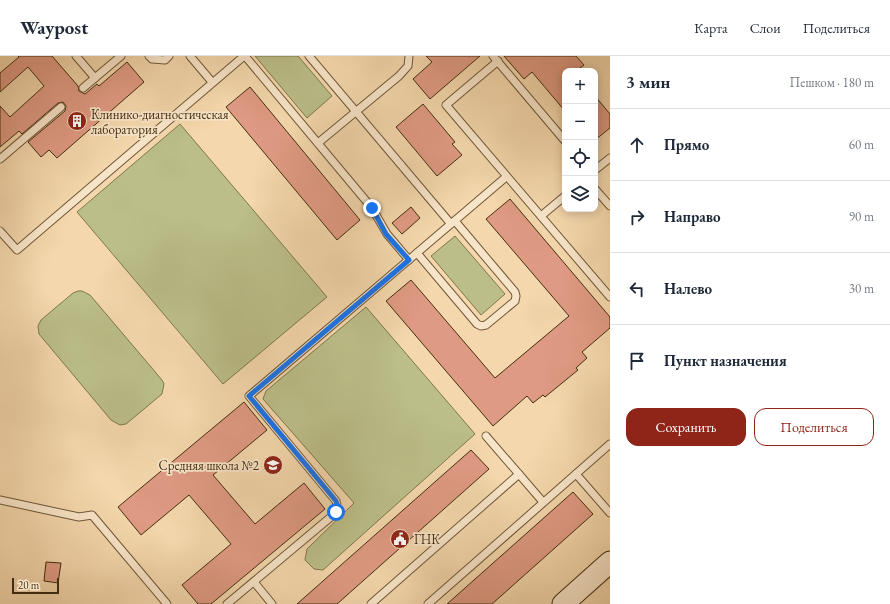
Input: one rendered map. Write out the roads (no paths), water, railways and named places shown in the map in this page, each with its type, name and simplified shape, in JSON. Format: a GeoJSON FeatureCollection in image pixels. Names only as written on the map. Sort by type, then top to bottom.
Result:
{"type":"FeatureCollection","features":[{"type":"Feature","properties":{"kind":"main road"},"geometry":{"type":"LineString","coordinates":[[563,604],[610,562]]}},
{"type":"Feature","properties":{"kind":"lane"},"geometry":{"type":"LineString","coordinates":[[76,56],[95,78]]}},
{"type":"Feature","properties":{"kind":"lane"},"geometry":{"type":"LineString","coordinates":[[83,88],[121,56]]}},
{"type":"Feature","properties":{"kind":"lane"},"geometry":{"type":"LineString","coordinates":[[149,56],[152,59],[165,60],[169,56]]}},
{"type":"Feature","properties":{"kind":"lane"},"geometry":{"type":"LineString","coordinates":[[190,56],[212,82]]}},
{"type":"Feature","properties":{"kind":"lane"},"geometry":{"type":"LineString","coordinates":[[0,231],[17,250],[244,56],[372,208],[386,234],[409,260]]}},
{"type":"Feature","properties":{"kind":"lane"},"geometry":{"type":"LineString","coordinates":[[309,56],[515,292],[515,301],[486,325],[481,326],[476,324],[417,253]]}},
{"type":"Feature","properties":{"kind":"lane"},"geometry":{"type":"LineString","coordinates":[[318,144],[399,76],[408,66],[409,56]]}},
{"type":"Feature","properties":{"kind":"lane"},"geometry":{"type":"LineString","coordinates":[[564,140],[496,59],[446,105],[610,297]]}},
{"type":"Feature","properties":{"kind":"lane"},"geometry":{"type":"LineString","coordinates":[[0,159],[61,107]]}},
{"type":"Feature","properties":{"kind":"lane"},"geometry":{"type":"LineString","coordinates":[[598,168],[610,158]]}},
{"type":"Feature","properties":{"kind":"lane"},"geometry":{"type":"LineString","coordinates":[[227,604],[332,516],[338,507],[336,501],[249,396],[506,176]]}},
{"type":"Feature","properties":{"kind":"lane"},"geometry":{"type":"LineString","coordinates":[[598,192],[610,206]]}},
{"type":"Feature","properties":{"kind":"lane"},"geometry":{"type":"LineString","coordinates":[[541,216],[562,198]]}},
{"type":"Feature","properties":{"kind":"lane"},"geometry":{"type":"LineString","coordinates":[[486,436],[543,502]]}},
{"type":"Feature","properties":{"kind":"lane"},"geometry":{"type":"LineString","coordinates":[[428,604],[610,444]]}},
{"type":"Feature","properties":{"kind":"lane"},"geometry":{"type":"LineString","coordinates":[[371,604],[519,474]]}},
{"type":"Feature","properties":{"kind":"lane"},"geometry":{"type":"LineString","coordinates":[[576,474],[610,513]]}},
{"type":"Feature","properties":{"kind":"lane"},"geometry":{"type":"LineString","coordinates":[[0,500],[79,517],[92,515],[167,604]]}},
{"type":"Feature","properties":{"kind":"lane"},"geometry":{"type":"LineString","coordinates":[[254,582],[272,604]]}},
{"type":"Feature","properties":{"kind":"place","name":"Клинико-диагностическая лаборатория"},"geometry":{"type":"Point","coordinates":[77,121]}},
{"type":"Feature","properties":{"kind":"place","name":"Средняя школа №2"},"geometry":{"type":"Point","coordinates":[273,465]}},
{"type":"Feature","properties":{"kind":"place","name":"ГНК"},"geometry":{"type":"Point","coordinates":[400,539]}}]}
